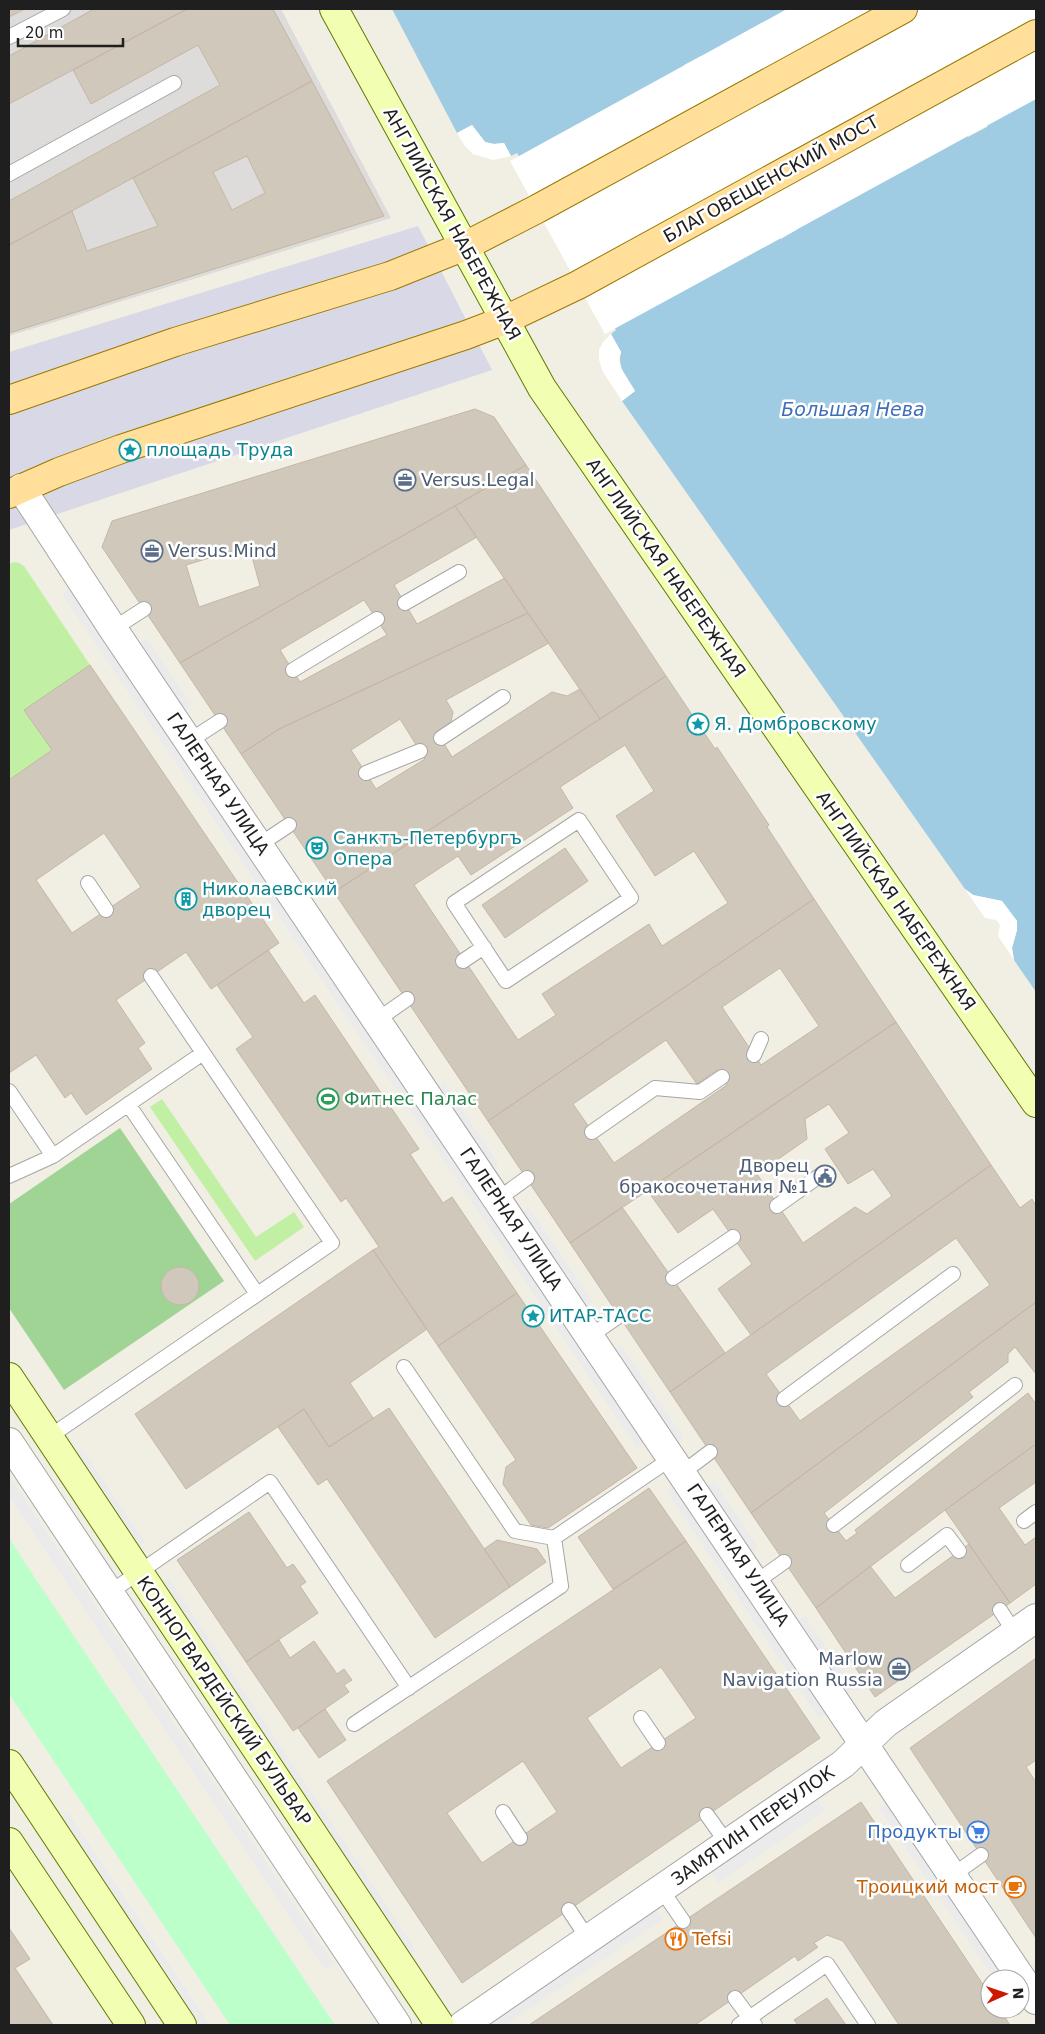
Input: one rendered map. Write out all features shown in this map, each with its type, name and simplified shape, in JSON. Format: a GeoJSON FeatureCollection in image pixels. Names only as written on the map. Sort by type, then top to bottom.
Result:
{"type":"FeatureCollection","features":[{"type":"Feature","properties":{"kind":"main road","name":"АНГЛИЙСКАЯ НАБЕРЕЖНАЯ"},"geometry":{"type":"LineString","coordinates":[[334,9],[542,388],[1036,1103]]}},
{"type":"Feature","properties":{"kind":"main road"},"geometry":{"type":"LineString","coordinates":[[9,400],[175,342],[390,276],[465,246],[537,209],[903,9]]}},
{"type":"Feature","properties":{"kind":"main road","name":"БЛАГОВЕЩЕНСКИЙ МОСТ"},"geometry":{"type":"LineString","coordinates":[[505,320],[578,285],[1036,34]]}},
{"type":"Feature","properties":{"kind":"main road"},"geometry":{"type":"LineString","coordinates":[[15,491],[120,449],[416,353],[505,320]]}},
{"type":"Feature","properties":{"kind":"main road","name":"КОННОГВАРДЕЙСКИЙ БУЛЬВАР"},"geometry":{"type":"LineString","coordinates":[[9,1377],[440,2025]]}},
{"type":"Feature","properties":{"kind":"main road"},"geometry":{"type":"LineString","coordinates":[[9,1764],[182,2025]]}},
{"type":"Feature","properties":{"kind":"main road"},"geometry":{"type":"LineString","coordinates":[[9,1842],[131,2025]]}},
{"type":"Feature","properties":{"kind":"street","name":"ГАЛЕРНАЯ УЛИЦА"},"geometry":{"type":"LineString","coordinates":[[15,491],[114,629],[1036,1999]]}},
{"type":"Feature","properties":{"kind":"street","name":"КОННОГВАРДЕЙСКИЙ БУЛЬВАР"},"geometry":{"type":"LineString","coordinates":[[9,1442],[397,2025]]}},
{"type":"Feature","properties":{"kind":"street","name":"ЗАМЯТИН ПЕРЕУЛОК"},"geometry":{"type":"LineString","coordinates":[[463,2025],[843,1764],[886,1723],[1026,1625]]}},
{"type":"Feature","properties":{"kind":"lane"},"geometry":{"type":"LineString","coordinates":[[9,37],[63,9]]}},
{"type":"Feature","properties":{"kind":"lane"},"geometry":{"type":"LineString","coordinates":[[9,174],[174,84]]}},
{"type":"Feature","properties":{"kind":"lane"},"geometry":{"type":"LineString","coordinates":[[405,603],[460,572]]}},
{"type":"Feature","properties":{"kind":"lane"},"geometry":{"type":"LineString","coordinates":[[114,629],[144,609]]}},
{"type":"Feature","properties":{"kind":"lane"},"geometry":{"type":"LineString","coordinates":[[293,670],[377,619]]}},
{"type":"Feature","properties":{"kind":"lane"},"geometry":{"type":"LineString","coordinates":[[440,738],[502,697]]}},
{"type":"Feature","properties":{"kind":"lane"},"geometry":{"type":"LineString","coordinates":[[189,741],[220,721]]}},
{"type":"Feature","properties":{"kind":"lane"},"geometry":{"type":"LineString","coordinates":[[366,774],[420,751]]}},
{"type":"Feature","properties":{"kind":"lane"},"geometry":{"type":"LineString","coordinates":[[579,820],[631,898],[506,981],[484,947],[454,903],[579,820]]}},
{"type":"Feature","properties":{"kind":"lane"},"geometry":{"type":"LineString","coordinates":[[259,845],[289,825]]}},
{"type":"Feature","properties":{"kind":"lane"},"geometry":{"type":"LineString","coordinates":[[88,884],[106,910]]}},
{"type":"Feature","properties":{"kind":"lane"},"geometry":{"type":"LineString","coordinates":[[463,961],[484,947]]}},
{"type":"Feature","properties":{"kind":"lane"},"geometry":{"type":"LineString","coordinates":[[49,1437],[332,1243],[151,976]]}},
{"type":"Feature","properties":{"kind":"lane"},"geometry":{"type":"LineString","coordinates":[[377,1020],[406,999]]}},
{"type":"Feature","properties":{"kind":"lane"},"geometry":{"type":"LineString","coordinates":[[754,1055],[761,1039]]}},
{"type":"Feature","properties":{"kind":"lane"},"geometry":{"type":"LineString","coordinates":[[9,1176],[53,1156],[203,1053]]}},
{"type":"Feature","properties":{"kind":"lane"},"geometry":{"type":"LineString","coordinates":[[592,1132],[655,1088],[700,1092],[722,1077]]}},
{"type":"Feature","properties":{"kind":"lane"},"geometry":{"type":"LineString","coordinates":[[9,1091],[53,1156]]}},
{"type":"Feature","properties":{"kind":"lane"},"geometry":{"type":"LineString","coordinates":[[128,1104],[257,1294]]}},
{"type":"Feature","properties":{"kind":"lane"},"geometry":{"type":"LineString","coordinates":[[777,1206],[822,1174]]}},
{"type":"Feature","properties":{"kind":"lane"},"geometry":{"type":"LineString","coordinates":[[498,1199],[527,1178]]}},
{"type":"Feature","properties":{"kind":"lane"},"geometry":{"type":"LineString","coordinates":[[673,1278],[733,1237]]}},
{"type":"Feature","properties":{"kind":"lane"},"geometry":{"type":"LineString","coordinates":[[784,1399],[953,1274]]}},
{"type":"Feature","properties":{"kind":"lane"},"geometry":{"type":"LineString","coordinates":[[590,1336],[619,1316]]}},
{"type":"Feature","properties":{"kind":"lane"},"geometry":{"type":"LineString","coordinates":[[404,1367],[515,1531],[554,1538],[677,1465],[710,1452]]}},
{"type":"Feature","properties":{"kind":"lane"},"geometry":{"type":"LineString","coordinates":[[834,1525],[1015,1385]]}},
{"type":"Feature","properties":{"kind":"lane"},"geometry":{"type":"LineString","coordinates":[[109,1593],[270,1482],[409,1688]]}},
{"type":"Feature","properties":{"kind":"lane"},"geometry":{"type":"LineString","coordinates":[[1024,1521],[1036,1512]]}},
{"type":"Feature","properties":{"kind":"lane"},"geometry":{"type":"LineString","coordinates":[[908,1565],[947,1535],[959,1552]]}},
{"type":"Feature","properties":{"kind":"lane"},"geometry":{"type":"LineString","coordinates":[[354,1724],[562,1586],[554,1538]]}},
{"type":"Feature","properties":{"kind":"lane"},"geometry":{"type":"LineString","coordinates":[[756,1582],[784,1562]]}},
{"type":"Feature","properties":{"kind":"lane"},"geometry":{"type":"LineString","coordinates":[[1000,1610],[1026,1625]]}},
{"type":"Feature","properties":{"kind":"lane"},"geometry":{"type":"LineString","coordinates":[[641,1718],[658,1743]]}},
{"type":"Feature","properties":{"kind":"lane"},"geometry":{"type":"LineString","coordinates":[[503,1812],[520,1838]]}},
{"type":"Feature","properties":{"kind":"lane"},"geometry":{"type":"LineString","coordinates":[[707,1816],[727,1843]]}},
{"type":"Feature","properties":{"kind":"lane"},"geometry":{"type":"LineString","coordinates":[[953,1875],[981,1855]]}},
{"type":"Feature","properties":{"kind":"lane"},"geometry":{"type":"LineString","coordinates":[[661,1889],[683,1921]]}},
{"type":"Feature","properties":{"kind":"lane"},"geometry":{"type":"LineString","coordinates":[[569,1910],[588,1939]]}},
{"type":"Feature","properties":{"kind":"lane"},"geometry":{"type":"LineString","coordinates":[[735,1998],[748,2023],[827,1964],[868,2025]]}},
{"type":"Feature","properties":{"kind":"shaded area"},"geometry":{"type":"Polygon","coordinates":[[[9,9],[281,9],[391,218],[9,336],[9,9]]]}},
{"type":"Feature","properties":{"kind":"shaded area","name":"площадь Труда"},"geometry":{"type":"Polygon","coordinates":[[[418,226],[492,370],[9,530],[9,352],[418,226]]]}},
{"type":"Feature","properties":{"kind":"shaded area"},"geometry":{"type":"Polygon","coordinates":[[[72,587],[648,1441],[637,1448],[62,594],[72,587]]]}},
{"type":"Feature","properties":{"kind":"shaded area"},"geometry":{"type":"Polygon","coordinates":[[[147,638],[192,705],[181,712],[136,646],[147,638]]]}},
{"type":"Feature","properties":{"kind":"shaded area"},"geometry":{"type":"Polygon","coordinates":[[[444,1082],[499,1164],[489,1171],[433,1090],[444,1082]]]}},
{"type":"Feature","properties":{"kind":"shaded area"},"geometry":{"type":"Polygon","coordinates":[[[529,1208],[593,1302],[582,1309],[518,1215],[529,1208]]]}},
{"type":"Feature","properties":{"kind":"shaded area"},"geometry":{"type":"Polygon","coordinates":[[[621,1345],[684,1438],[674,1445],[611,1352],[621,1345]]]}},
{"type":"Feature","properties":{"kind":"shaded area"},"geometry":{"type":"Polygon","coordinates":[[[82,1449],[145,1542],[134,1549],[72,1456],[82,1449]]]}},
{"type":"Feature","properties":{"kind":"shaded area"},"geometry":{"type":"Polygon","coordinates":[[[9,1475],[334,1964],[325,1970],[9,1496],[9,1475]]]}},
{"type":"Feature","properties":{"kind":"shaded area"},"geometry":{"type":"Polygon","coordinates":[[[714,1481],[758,1547],[748,1555],[703,1488],[714,1481]]]}},
{"type":"Feature","properties":{"kind":"shaded area"},"geometry":{"type":"Polygon","coordinates":[[[677,1485],[829,1711],[819,1718],[667,1492],[677,1485]]]}},
{"type":"Feature","properties":{"kind":"shaded area"},"geometry":{"type":"Polygon","coordinates":[[[168,1577],[416,1950],[406,1957],[157,1584],[168,1577]]]}},
{"type":"Feature","properties":{"kind":"shaded area"},"geometry":{"type":"Polygon","coordinates":[[[805,1616],[854,1689],[844,1697],[794,1623],[805,1616]]]}},
{"type":"Feature","properties":{"kind":"shaded area"},"geometry":{"type":"Polygon","coordinates":[[[818,1800],[825,1811],[718,1883],[711,1872],[818,1800]]]}},
{"type":"Feature","properties":{"kind":"shaded area"},"geometry":{"type":"Polygon","coordinates":[[[889,1801],[1002,1969],[987,1969],[879,1808],[889,1801]]]}},
{"type":"Feature","properties":{"kind":"shaded area"},"geometry":{"type":"Polygon","coordinates":[[[68,1813],[210,2025],[196,2025],[59,1819],[68,1813]]]}},
{"type":"Feature","properties":{"kind":"shaded area"},"geometry":{"type":"Polygon","coordinates":[[[656,1909],[663,1920],[506,2025],[500,2025],[495,2017],[656,1909]]]}},
{"type":"Feature","properties":{"kind":"green space"},"geometry":{"type":"Polygon","coordinates":[[[14,562],[24,566],[90,665],[24,710],[52,750],[9,780],[9,564],[14,562]]]}},
{"type":"Feature","properties":{"kind":"green space"},"geometry":{"type":"Polygon","coordinates":[[[162,1099],[256,1237],[294,1212],[304,1227],[255,1261],[150,1107],[162,1099]]]}},
{"type":"Feature","properties":{"kind":"green space"},"geometry":{"type":"Polygon","coordinates":[[[120,1128],[224,1281],[64,1390],[9,1308],[9,1204],[120,1128]]]}},
{"type":"Feature","properties":{"kind":"green space"},"geometry":{"type":"Polygon","coordinates":[[[9,1538],[335,2025],[230,2025],[9,1694],[9,1538]]]}},
{"type":"Feature","properties":{"kind":"water","name":"Большая Нева"},"geometry":{"type":"Polygon","coordinates":[[[392,9],[897,9],[968,137],[987,127],[1036,9],[1036,992],[1014,960],[1012,948],[1017,930],[1017,921],[1002,901],[973,895],[965,889],[622,401],[635,391],[620,363],[621,352],[611,334],[616,330],[517,153],[511,156],[504,143],[494,144],[485,142],[472,125],[457,133],[392,9]],[[701,56],[684,65],[781,239],[798,229],[701,56]]]}},
{"type":"Feature","properties":{"kind":"pier"},"geometry":{"type":"Polygon","coordinates":[[[787,9],[1036,9],[1036,99],[605,334],[510,161],[787,9]]]}},
{"type":"Feature","properties":{"kind":"pier"},"geometry":{"type":"Polygon","coordinates":[[[472,125],[485,142],[494,144],[504,143],[511,156],[493,160],[473,154],[465,146],[457,133],[472,125]]]}},
{"type":"Feature","properties":{"kind":"pier"},"geometry":{"type":"Polygon","coordinates":[[[611,334],[621,352],[619,359],[621,368],[635,391],[622,401],[603,372],[599,360],[599,350],[603,342],[611,334]]]}},
{"type":"Feature","properties":{"kind":"pier"},"geometry":{"type":"Polygon","coordinates":[[[965,889],[973,895],[1002,901],[1017,921],[1017,930],[1012,948],[1014,960],[998,936],[1000,925],[996,920],[985,918],[965,889]]]}},
{"type":"Feature","properties":{"kind":"building"},"geometry":{"type":"Polygon","coordinates":[[[9,9],[25,9],[9,17],[9,9]]]}},
{"type":"Feature","properties":{"kind":"building"},"geometry":{"type":"Polygon","coordinates":[[[94,9],[187,9],[9,104],[9,56],[94,9]]]}},
{"type":"Feature","properties":{"kind":"building"},"geometry":{"type":"Polygon","coordinates":[[[187,9],[273,9],[312,81],[9,245],[9,201],[220,85],[198,45],[91,104],[73,70],[187,9]]]}},
{"type":"Feature","properties":{"kind":"building"},"geometry":{"type":"Polygon","coordinates":[[[312,81],[384,216],[9,333],[9,245],[72,211],[87,251],[158,226],[133,178],[312,81]],[[247,156],[213,172],[232,210],[265,193],[247,156]]]}},
{"type":"Feature","properties":{"kind":"building"},"geometry":{"type":"Polygon","coordinates":[[[475,409],[494,417],[526,465],[180,663],[102,547],[112,521],[475,409]],[[249,546],[186,565],[199,607],[260,586],[249,546]]]}},
{"type":"Feature","properties":{"kind":"building"},"geometry":{"type":"Polygon","coordinates":[[[526,465],[666,676],[600,719],[455,506],[526,465]]]}},
{"type":"Feature","properties":{"kind":"building"},"geometry":{"type":"Polygon","coordinates":[[[455,506],[477,537],[394,585],[417,624],[505,578],[528,613],[279,729],[241,754],[180,663],[455,506]],[[364,600],[280,650],[300,682],[387,635],[364,600]]]}},
{"type":"Feature","properties":{"kind":"building"},"geometry":{"type":"Polygon","coordinates":[[[528,613],[549,643],[446,700],[453,712],[451,722],[437,732],[452,757],[552,692],[567,696],[580,689],[600,719],[334,892],[241,754],[279,729],[528,613]],[[400,719],[351,750],[376,789],[425,759],[400,719]]]}},
{"type":"Feature","properties":{"kind":"building","name":"Николаевский дворец"},"geometry":{"type":"Polygon","coordinates":[[[90,665],[279,943],[211,989],[186,952],[116,1000],[145,1043],[138,1048],[152,1069],[86,1115],[71,1093],[65,1098],[36,1055],[9,1073],[9,780],[52,750],[24,710],[90,665]],[[104,833],[36,880],[72,933],[141,887],[104,833]]]}},
{"type":"Feature","properties":{"kind":"building"},"geometry":{"type":"Polygon","coordinates":[[[666,676],[715,749],[717,747],[769,825],[767,827],[814,899],[488,1121],[334,892],[666,676]],[[625,745],[560,787],[573,808],[471,875],[458,856],[414,885],[518,1040],[556,1015],[542,994],[649,924],[662,946],[728,903],[694,851],[655,876],[616,816],[654,791],[625,745]]]}},
{"type":"Feature","properties":{"kind":"building"},"geometry":{"type":"Polygon","coordinates":[[[565,848],[588,881],[505,938],[482,905],[565,848]]]}},
{"type":"Feature","properties":{"kind":"building"},"geometry":{"type":"Polygon","coordinates":[[[814,899],[896,1022],[570,1243],[488,1121],[814,899]],[[780,968],[722,1007],[761,1065],[819,1026],[780,968]],[[666,1040],[573,1104],[614,1163],[727,1085],[717,1070],[697,1084],[666,1040]]]}},
{"type":"Feature","properties":{"kind":"building","name":"Фитнес Палас"},"geometry":{"type":"Polygon","coordinates":[[[268,950],[304,1003],[315,995],[419,1149],[410,1154],[443,1203],[452,1197],[517,1293],[438,1346],[373,1250],[379,1247],[346,1198],[341,1202],[236,1049],[253,1037],[217,985],[268,950]]]}},
{"type":"Feature","properties":{"kind":"building"},"geometry":{"type":"Polygon","coordinates":[[[896,1022],[991,1165],[751,1335],[718,1289],[752,1264],[713,1209],[678,1233],[647,1190],[896,1022]],[[829,1104],[805,1119],[807,1139],[757,1174],[803,1243],[855,1207],[867,1214],[892,1196],[873,1169],[848,1184],[825,1149],[849,1133],[829,1104]]]}},
{"type":"Feature","properties":{"kind":"building"},"geometry":{"type":"Polygon","coordinates":[[[991,1165],[1020,1208],[1032,1199],[1036,1206],[1036,1302],[751,1513],[670,1392],[991,1165]],[[956,1238],[766,1374],[800,1421],[990,1285],[956,1238]]]}},
{"type":"Feature","properties":{"kind":"building"},"geometry":{"type":"Polygon","coordinates":[[[622,1207],[725,1353],[670,1392],[570,1243],[622,1207]]]}},
{"type":"Feature","properties":{"kind":"building"},"geometry":{"type":"Polygon","coordinates":[[[373,1250],[427,1329],[350,1383],[373,1418],[329,1447],[304,1409],[186,1489],[135,1414],[373,1250]]]}},
{"type":"Feature","properties":{"kind":"building"},"geometry":{"type":"Polygon","coordinates":[[[180,1267],[193,1273],[199,1286],[193,1299],[180,1305],[167,1299],[161,1286],[167,1273],[180,1267]]]}},
{"type":"Feature","properties":{"kind":"building"},"geometry":{"type":"Polygon","coordinates":[[[517,1293],[637,1468],[548,1528],[531,1525],[503,1484],[506,1467],[516,1460],[438,1346],[517,1293]]]}},
{"type":"Feature","properties":{"kind":"building"},"geometry":{"type":"Polygon","coordinates":[[[1036,1302],[1036,1374],[1015,1347],[1008,1354],[1008,1362],[969,1392],[973,1397],[824,1513],[846,1541],[857,1533],[855,1530],[1028,1393],[1036,1404],[1036,1444],[816,1608],[751,1513],[1036,1302]]]}},
{"type":"Feature","properties":{"kind":"building"},"geometry":{"type":"Polygon","coordinates":[[[389,1408],[510,1587],[435,1638],[327,1479],[318,1485],[278,1427],[304,1409],[329,1447],[389,1408]]]}},
{"type":"Feature","properties":{"kind":"building"},"geometry":{"type":"Polygon","coordinates":[[[1036,1444],[1036,1482],[999,1508],[1025,1545],[1036,1537],[1036,1584],[1010,1603],[945,1510],[1036,1444]]]}},
{"type":"Feature","properties":{"kind":"building"},"geometry":{"type":"Polygon","coordinates":[[[649,1488],[686,1541],[613,1589],[578,1537],[649,1488]]]}},
{"type":"Feature","properties":{"kind":"building"},"geometry":{"type":"Polygon","coordinates":[[[249,1512],[287,1568],[293,1564],[306,1582],[300,1586],[318,1613],[246,1662],[177,1560],[249,1512]]]}},
{"type":"Feature","properties":{"kind":"building"},"geometry":{"type":"Polygon","coordinates":[[[497,1540],[537,1549],[546,1562],[510,1587],[484,1549],[497,1540]]]}},
{"type":"Feature","properties":{"kind":"building"},"geometry":{"type":"Polygon","coordinates":[[[686,1541],[820,1738],[462,1983],[327,1781],[686,1541]],[[661,1667],[587,1718],[621,1768],[696,1718],[661,1667]],[[523,1761],[447,1813],[482,1863],[557,1812],[523,1761]]]}},
{"type":"Feature","properties":{"kind":"building"},"geometry":{"type":"Polygon","coordinates":[[[969,1544],[1010,1603],[875,1697],[816,1608],[870,1566],[895,1598],[969,1544]]]}},
{"type":"Feature","properties":{"kind":"building"},"geometry":{"type":"Polygon","coordinates":[[[279,1640],[290,1658],[314,1641],[337,1674],[344,1669],[352,1680],[344,1685],[349,1692],[293,1731],[246,1662],[279,1640]]]}},
{"type":"Feature","properties":{"kind":"building"},"geometry":{"type":"Polygon","coordinates":[[[1036,1658],[1036,1760],[1026,1767],[1036,1782],[1036,1938],[910,1748],[1036,1658]]]}},
{"type":"Feature","properties":{"kind":"building"},"geometry":{"type":"Polygon","coordinates":[[[325,1709],[346,1740],[319,1758],[298,1728],[325,1709]]]}},
{"type":"Feature","properties":{"kind":"building"},"geometry":{"type":"Polygon","coordinates":[[[861,1802],[980,1980],[980,2019],[1006,2019],[1010,2025],[899,2025],[843,1941],[827,1935],[814,1943],[818,1947],[798,1961],[795,1956],[695,2025],[529,2025],[861,1802]]]}},
{"type":"Feature","properties":{"kind":"building"},"geometry":{"type":"Polygon","coordinates":[[[9,1928],[30,1959],[15,1968],[53,2025],[9,2025],[9,1928]]]}},
{"type":"Feature","properties":{"kind":"building"},"geometry":{"type":"Polygon","coordinates":[[[827,1998],[846,2025],[798,2025],[794,2020],[827,1998]]]}},
{"type":"Feature","properties":{"kind":"place","name":"площадь Труда"},"geometry":{"type":"Point","coordinates":[130,450]}},
{"type":"Feature","properties":{"kind":"place","name":"Versus.Legal"},"geometry":{"type":"Point","coordinates":[405,480]}},
{"type":"Feature","properties":{"kind":"place","name":"Versus.Mind"},"geometry":{"type":"Point","coordinates":[152,551]}},
{"type":"Feature","properties":{"kind":"place","name":"Я. Домбровскому"},"geometry":{"type":"Point","coordinates":[698,724]}},
{"type":"Feature","properties":{"kind":"place","name":"Санктъ-Петербургъ Опера"},"geometry":{"type":"Point","coordinates":[317,848]}},
{"type":"Feature","properties":{"kind":"place","name":"Николаевский дворец"},"geometry":{"type":"Point","coordinates":[186,899]}},
{"type":"Feature","properties":{"kind":"place","name":"Фитнес Палас"},"geometry":{"type":"Point","coordinates":[328,1099]}},
{"type":"Feature","properties":{"kind":"place","name":"Дворец бракосочетания №1"},"geometry":{"type":"Point","coordinates":[825,1176]}},
{"type":"Feature","properties":{"kind":"place","name":"ИТАР-ТАСС"},"geometry":{"type":"Point","coordinates":[533,1316]}},
{"type":"Feature","properties":{"kind":"place","name":"Marlow Navigation Russia"},"geometry":{"type":"Point","coordinates":[899,1669]}},
{"type":"Feature","properties":{"kind":"place","name":"Продукты"},"geometry":{"type":"Point","coordinates":[978,1832]}},
{"type":"Feature","properties":{"kind":"place","name":"Троицкий мост"},"geometry":{"type":"Point","coordinates":[1015,1887]}},
{"type":"Feature","properties":{"kind":"place","name":"Tefsi"},"geometry":{"type":"Point","coordinates":[676,1939]}}]}
